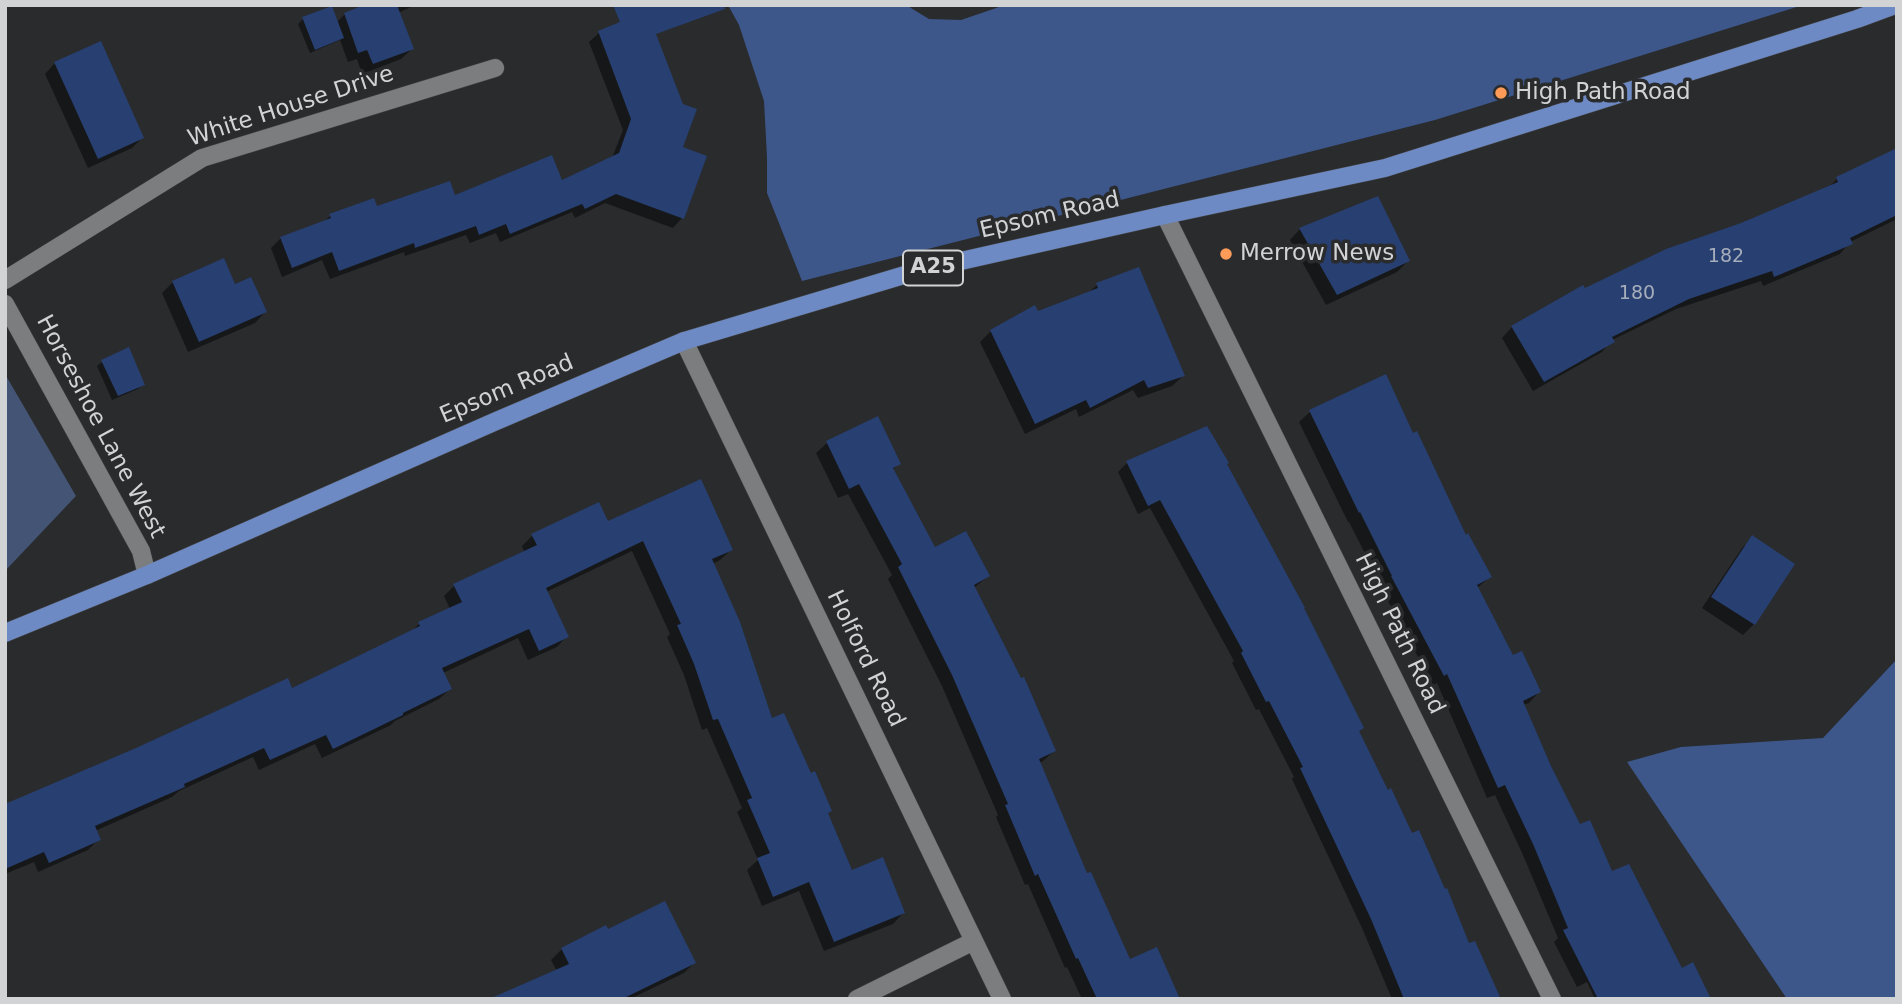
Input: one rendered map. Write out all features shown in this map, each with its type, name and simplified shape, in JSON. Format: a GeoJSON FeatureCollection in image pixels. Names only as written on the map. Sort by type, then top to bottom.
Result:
{"type":"FeatureCollection","features":[{"type":"Feature","properties":{"kind":"main road","name":"Epsom Road"},"geometry":{"type":"LineString","coordinates":[[5,633],[147,575],[684,341],[922,270],[1385,168],[1895,5]]}},
{"type":"Feature","properties":{"kind":"street","name":"White House Drive"},"geometry":{"type":"LineString","coordinates":[[5,280],[202,158],[495,68]]}},
{"type":"Feature","properties":{"kind":"street","name":"High Path Road"},"geometry":{"type":"LineString","coordinates":[[1164,215],[1552,999]]}},
{"type":"Feature","properties":{"kind":"street","name":"Horseshoe Lane West"},"geometry":{"type":"LineString","coordinates":[[5,304],[141,551],[147,575]]}},
{"type":"Feature","properties":{"kind":"street","name":"Holford Road"},"geometry":{"type":"LineString","coordinates":[[684,341],[1002,999]]}},
{"type":"Feature","properties":{"kind":"street"},"geometry":{"type":"LineString","coordinates":[[857,999],[974,941]]}},
{"type":"Feature","properties":{"kind":"shaded area"},"geometry":{"type":"Polygon","coordinates":[[[728,5],[906,5],[929,19],[961,20],[1005,5],[1803,5],[1435,120],[802,281],[767,193],[764,101],[739,25],[728,5]]]}},
{"type":"Feature","properties":{"kind":"shaded area"},"geometry":{"type":"Polygon","coordinates":[[[5,374],[76,496],[5,571],[5,374]]]}},
{"type":"Feature","properties":{"kind":"shaded area"},"geometry":{"type":"Polygon","coordinates":[[[1897,659],[1897,999],[1787,999],[1627,762],[1681,747],[1823,738],[1897,659]]]}},
{"type":"Feature","properties":{"kind":"building"},"geometry":{"type":"Polygon","coordinates":[[[364,5],[397,5],[414,49],[373,64],[367,50],[358,53],[344,13],[364,5]]]}},
{"type":"Feature","properties":{"kind":"building"},"geometry":{"type":"Polygon","coordinates":[[[613,5],[724,5],[725,9],[656,34],[683,104],[697,109],[683,147],[707,156],[684,219],[616,194],[585,209],[582,204],[510,234],[506,224],[479,235],[476,226],[415,248],[414,243],[339,271],[332,252],[292,268],[280,237],[331,218],[329,214],[374,198],[377,206],[450,181],[455,195],[552,155],[562,180],[619,153],[631,119],[598,31],[620,22],[613,5]]]}},
{"type":"Feature","properties":{"kind":"building"},"geometry":{"type":"Polygon","coordinates":[[[332,6],[344,38],[315,50],[302,17],[332,6]]]}},
{"type":"Feature","properties":{"kind":"building"},"geometry":{"type":"Polygon","coordinates":[[[101,41],[144,138],[98,159],[54,62],[101,41]]]}},
{"type":"Feature","properties":{"kind":"building"},"geometry":{"type":"Polygon","coordinates":[[[1897,148],[1897,215],[1850,238],[1853,244],[1774,277],[1772,271],[1689,299],[1612,337],[1615,342],[1544,382],[1511,326],[1583,285],[1585,288],[1666,249],[1741,223],[1838,182],[1836,177],[1897,148]]]}},
{"type":"Feature","properties":{"kind":"building"},"geometry":{"type":"Polygon","coordinates":[[[1378,196],[1410,261],[1337,295],[1299,228],[1378,196]]]}},
{"type":"Feature","properties":{"kind":"building"},"geometry":{"type":"Polygon","coordinates":[[[224,258],[235,284],[251,277],[267,312],[199,342],[172,281],[224,258]]]}},
{"type":"Feature","properties":{"kind":"building"},"geometry":{"type":"Polygon","coordinates":[[[1139,267],[1185,376],[1148,388],[1144,380],[1090,408],[1086,400],[1035,424],[990,330],[1035,305],[1038,311],[1098,288],[1096,283],[1139,267]]]}},
{"type":"Feature","properties":{"kind":"building"},"geometry":{"type":"Polygon","coordinates":[[[129,347],[145,385],[118,396],[101,360],[129,347]]]}},
{"type":"Feature","properties":{"kind":"building"},"geometry":{"type":"Polygon","coordinates":[[[1386,374],[1413,433],[1417,431],[1466,535],[1468,533],[1492,577],[1477,585],[1513,655],[1522,651],[1541,692],[1523,701],[1580,824],[1590,820],[1612,871],[1629,864],[1682,968],[1693,962],[1711,999],[1598,999],[1563,930],[1568,928],[1505,785],[1498,788],[1447,674],[1444,676],[1391,576],[1309,410],[1386,374]]]}},
{"type":"Feature","properties":{"kind":"building"},"geometry":{"type":"Polygon","coordinates":[[[878,416],[901,464],[893,468],[935,547],[966,531],[990,576],[974,585],[1021,678],[1024,677],[1056,751],[1039,759],[1087,873],[1091,872],[1130,959],[1157,947],[1180,999],[1097,999],[1078,958],[1076,959],[1038,874],[1035,876],[1005,805],[1008,804],[952,675],[898,567],[902,564],[859,484],[849,489],[826,441],[878,416]]]}},
{"type":"Feature","properties":{"kind":"building"},"geometry":{"type":"Polygon","coordinates":[[[1207,426],[1305,608],[1364,728],[1359,731],[1388,790],[1391,788],[1412,833],[1419,830],[1445,889],[1447,888],[1469,943],[1475,941],[1501,999],[1404,999],[1371,919],[1300,768],[1303,767],[1269,701],[1266,702],[1241,653],[1243,651],[1160,500],[1148,506],[1126,461],[1207,426]]]}},
{"type":"Feature","properties":{"kind":"building"},"geometry":{"type":"Polygon","coordinates":[[[701,479],[733,550],[712,559],[740,622],[772,718],[784,713],[811,773],[815,771],[832,811],[828,813],[852,870],[883,857],[905,913],[834,942],[809,882],[773,897],[757,858],[770,853],[747,800],[752,798],[718,719],[713,720],[677,625],[681,624],[643,541],[546,588],[569,637],[539,651],[529,629],[442,668],[452,689],[333,749],[326,735],[270,760],[264,748],[184,784],[185,787],[95,826],[101,840],[49,863],[44,852],[5,869],[5,804],[136,748],[288,678],[292,688],[420,626],[418,622],[462,602],[453,584],[537,545],[531,534],[599,502],[608,521],[701,479]]]}},
{"type":"Feature","properties":{"kind":"building"},"geometry":{"type":"Polygon","coordinates":[[[1752,535],[1795,564],[1755,625],[1711,597],[1752,535]]]}},
{"type":"Feature","properties":{"kind":"building"},"geometry":{"type":"Polygon","coordinates":[[[665,901],[696,963],[622,999],[489,999],[569,964],[561,948],[606,925],[608,929],[665,901]]]}},
{"type":"Feature","properties":{"kind":"place","name":"High Path Road"},"geometry":{"type":"Point","coordinates":[1501,93]}},
{"type":"Feature","properties":{"kind":"place","name":"Merrow News"},"geometry":{"type":"Point","coordinates":[1226,254]}}]}
